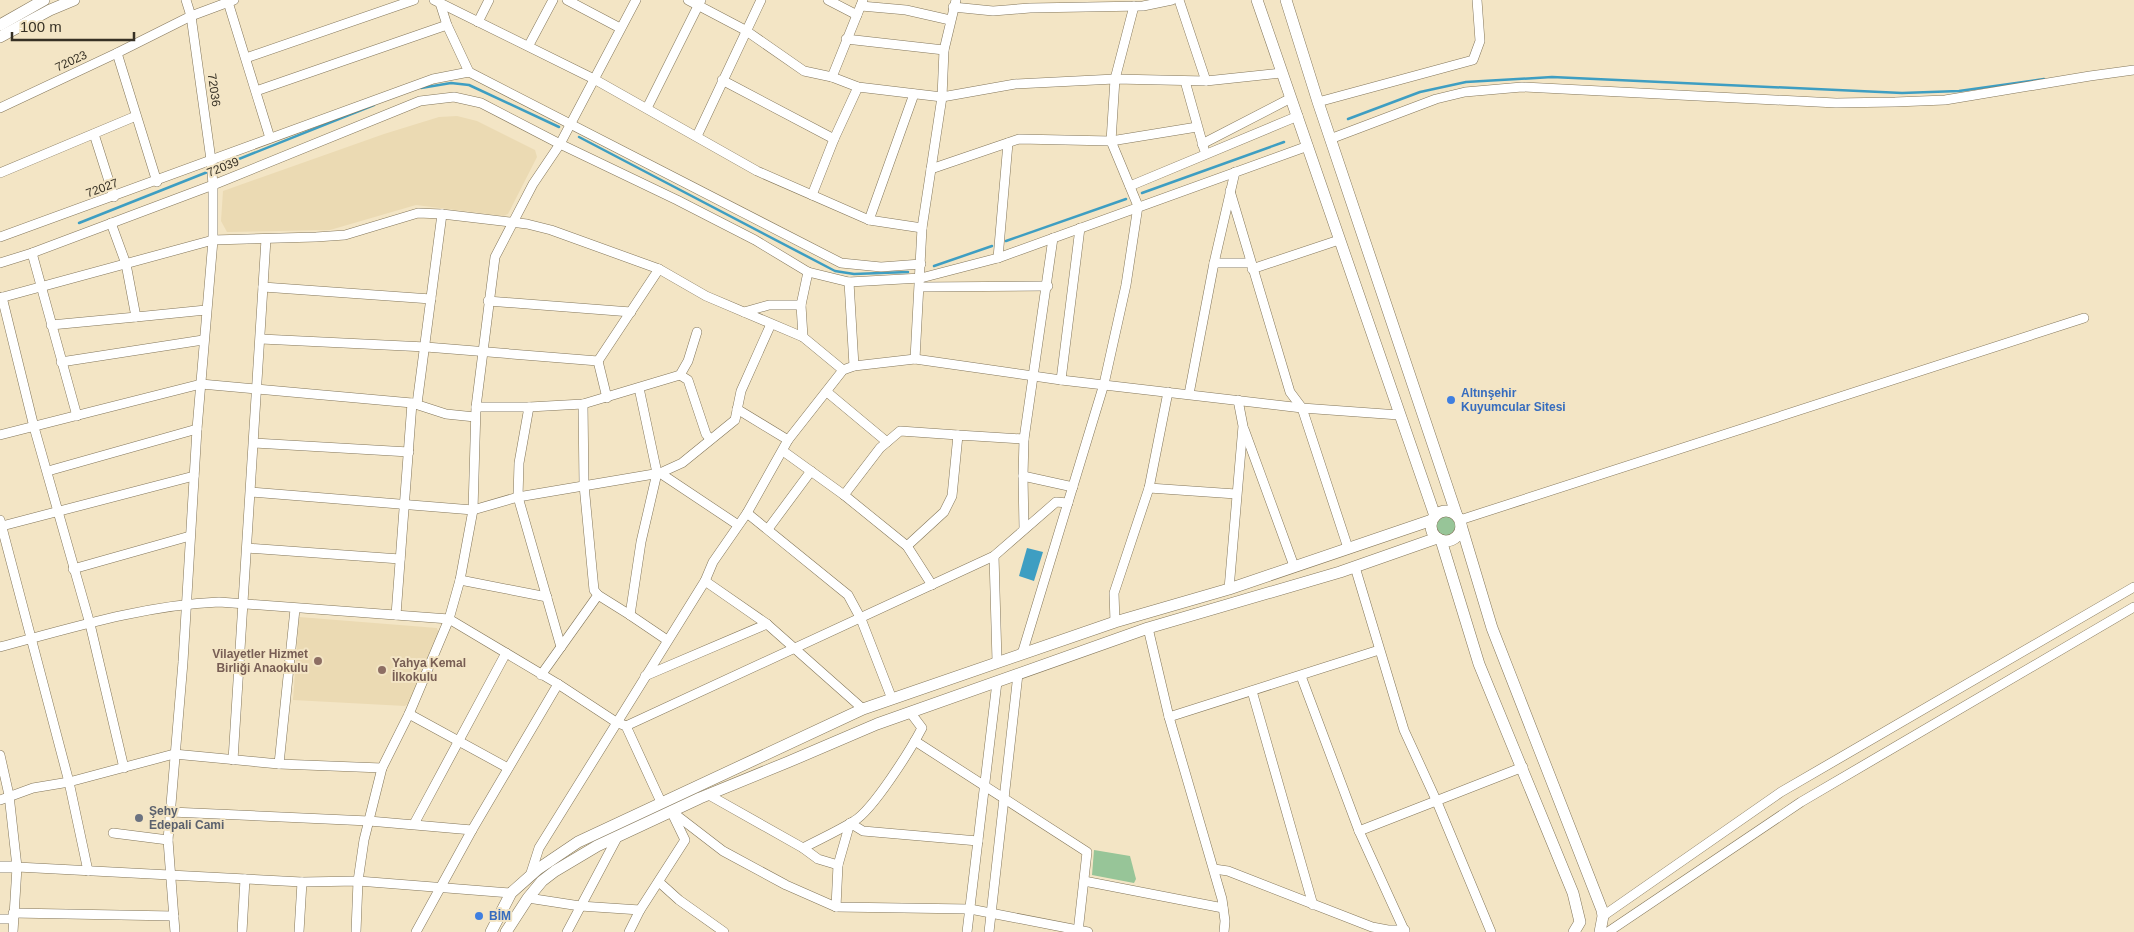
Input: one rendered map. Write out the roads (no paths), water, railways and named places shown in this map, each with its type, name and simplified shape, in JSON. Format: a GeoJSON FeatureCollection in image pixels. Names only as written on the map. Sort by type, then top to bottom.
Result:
{"type":"FeatureCollection","features":[{"type":"Feature","properties":{"kind":"main road"},"geometry":{"type":"LineString","coordinates":[[0,24],[44,0]]}},
{"type":"Feature","properties":{"kind":"main road"},"geometry":{"type":"LineString","coordinates":[[0,37],[50,10],[74,0]]}},
{"type":"Feature","properties":{"kind":"main road"},"geometry":{"type":"LineString","coordinates":[[1256,0],[1298,116],[1428,498],[1434,518],[1432,530],[1439,539],[1446,554],[1479,664],[1523,767],[1573,893],[1580,922],[1574,932]]}},
{"type":"Feature","properties":{"kind":"main road"},"geometry":{"type":"LineString","coordinates":[[1286,0],[1330,139],[1459,520],[1492,628],[1603,916],[1600,932]]}},
{"type":"Feature","properties":{"kind":"main road"},"geometry":{"type":"LineString","coordinates":[[1418,525],[1429,510],[1428,498]]}},
{"type":"Feature","properties":{"kind":"main road"},"geometry":{"type":"LineString","coordinates":[[491,932],[511,893],[538,869],[578,842],[863,709],[1115,622],[1228,588],[1418,525],[1434,518],[1443,511],[1453,513],[1459,520],[1459,534],[1456,538],[1446,541],[1439,539],[1422,543],[1355,567],[1148,628],[877,724],[671,810],[618,835],[555,871],[542,881],[528,898],[506,932]]}},
{"type":"Feature","properties":{"kind":"main road"},"geometry":{"type":"LineString","coordinates":[[1422,543],[1432,544],[1446,554]]}},
{"type":"Feature","properties":{"kind":"main road"},"geometry":{"type":"LineString","coordinates":[[0,867],[17,867]]}},
{"type":"Feature","properties":{"kind":"street","name":"72036"},"geometry":{"type":"LineString","coordinates":[[175,932],[169,876],[168,840],[187,604],[197,429],[213,240],[211,160],[191,16],[186,0]]}},
{"type":"Feature","properties":{"kind":"street"},"geometry":{"type":"LineString","coordinates":[[246,58],[414,0]]}},
{"type":"Feature","properties":{"kind":"street"},"geometry":{"type":"LineString","coordinates":[[478,22],[489,0]]}},
{"type":"Feature","properties":{"kind":"street"},"geometry":{"type":"LineString","coordinates":[[529,45],[553,0]]}},
{"type":"Feature","properties":{"kind":"street"},"geometry":{"type":"LineString","coordinates":[[568,0],[620,28]]}},
{"type":"Feature","properties":{"kind":"street"},"geometry":{"type":"LineString","coordinates":[[356,932],[358,881],[369,821],[382,768],[409,714],[449,619],[460,580],[472,510],[475,417],[481,352],[495,257],[533,184],[560,144],[636,0]]}},
{"type":"Feature","properties":{"kind":"street"},"geometry":{"type":"LineString","coordinates":[[688,0],[700,3],[746,30],[804,71],[832,77],[858,87],[914,94],[942,97],[1014,84],[1115,79],[1185,82],[1282,72]]}},
{"type":"Feature","properties":{"kind":"street"},"geometry":{"type":"LineString","coordinates":[[697,136],[761,0]]}},
{"type":"Feature","properties":{"kind":"street"},"geometry":{"type":"LineString","coordinates":[[828,0],[857,15]]}},
{"type":"Feature","properties":{"kind":"street"},"geometry":{"type":"LineString","coordinates":[[915,359],[922,228],[942,97],[944,50],[955,4],[993,12],[1032,4],[1106,3],[1134,6],[1172,0]]}},
{"type":"Feature","properties":{"kind":"street"},"geometry":{"type":"LineString","coordinates":[[1179,0],[1206,81]]}},
{"type":"Feature","properties":{"kind":"street"},"geometry":{"type":"LineString","coordinates":[[1318,102],[1473,60],[1480,41],[1476,0]]}},
{"type":"Feature","properties":{"kind":"street","name":"72023"},"geometry":{"type":"LineString","coordinates":[[0,108],[191,16],[231,1]]}},
{"type":"Feature","properties":{"kind":"street"},"geometry":{"type":"LineString","coordinates":[[231,1],[270,138]]}},
{"type":"Feature","properties":{"kind":"street"},"geometry":{"type":"LineString","coordinates":[[437,1],[594,79],[757,171],[869,220],[922,228]]}},
{"type":"Feature","properties":{"kind":"street"},"geometry":{"type":"LineString","coordinates":[[437,1],[470,72],[841,262],[881,268],[921,264]]}},
{"type":"Feature","properties":{"kind":"street"},"geometry":{"type":"LineString","coordinates":[[647,108],[700,3]]}},
{"type":"Feature","properties":{"kind":"street"},"geometry":{"type":"LineString","coordinates":[[832,77],[862,3],[950,20]]}},
{"type":"Feature","properties":{"kind":"street"},"geometry":{"type":"LineString","coordinates":[[1022,654],[1104,384],[1126,285],[1138,206],[1111,141],[1115,79],[1134,6]]}},
{"type":"Feature","properties":{"kind":"street"},"geometry":{"type":"LineString","coordinates":[[256,91],[447,25]]}},
{"type":"Feature","properties":{"kind":"street"},"geometry":{"type":"LineString","coordinates":[[846,39],[944,50]]}},
{"type":"Feature","properties":{"kind":"street"},"geometry":{"type":"LineString","coordinates":[[117,53],[157,182]]}},
{"type":"Feature","properties":{"kind":"street"},"geometry":{"type":"LineString","coordinates":[[1330,139],[1436,99],[1465,92],[1522,87],[1836,103],[1895,102],[1945,100],[2134,70]]}},
{"type":"Feature","properties":{"kind":"street","name":"72027"},"geometry":{"type":"LineString","coordinates":[[0,237],[157,182],[211,160],[433,79],[470,72]]}},
{"type":"Feature","properties":{"kind":"street"},"geometry":{"type":"LineString","coordinates":[[722,80],[759,102],[834,140]]}},
{"type":"Feature","properties":{"kind":"street"},"geometry":{"type":"LineString","coordinates":[[1185,82],[1206,154]]}},
{"type":"Feature","properties":{"kind":"street"},"geometry":{"type":"LineString","coordinates":[[812,195],[858,87]]}},
{"type":"Feature","properties":{"kind":"street"},"geometry":{"type":"LineString","coordinates":[[869,220],[914,94]]}},
{"type":"Feature","properties":{"kind":"street","name":"72039"},"geometry":{"type":"LineString","coordinates":[[0,263],[32,253],[213,185],[420,101],[454,96],[481,103],[560,144]]}},
{"type":"Feature","properties":{"kind":"street"},"geometry":{"type":"LineString","coordinates":[[1202,144],[1291,98]]}},
{"type":"Feature","properties":{"kind":"street"},"geometry":{"type":"LineString","coordinates":[[0,173],[136,116]]}},
{"type":"Feature","properties":{"kind":"street"},"geometry":{"type":"LineString","coordinates":[[1130,186],[1298,116]]}},
{"type":"Feature","properties":{"kind":"street"},"geometry":{"type":"LineString","coordinates":[[930,169],[1019,139],[1111,141],[1197,127]]}},
{"type":"Feature","properties":{"kind":"street"},"geometry":{"type":"LineString","coordinates":[[94,134],[114,197]]}},
{"type":"Feature","properties":{"kind":"street"},"geometry":{"type":"LineString","coordinates":[[998,258],[1008,143]]}},
{"type":"Feature","properties":{"kind":"street"},"geometry":{"type":"LineString","coordinates":[[560,144],[755,240],[808,272],[848,282],[1048,286]]}},
{"type":"Feature","properties":{"kind":"street"},"geometry":{"type":"LineString","coordinates":[[920,283],[998,258],[1308,146]]}},
{"type":"Feature","properties":{"kind":"street"},"geometry":{"type":"LineString","coordinates":[[1189,394],[1214,263],[1235,172]]}},
{"type":"Feature","properties":{"kind":"street"},"geometry":{"type":"LineString","coordinates":[[1230,191],[1290,392],[1302,408],[1348,548]]}},
{"type":"Feature","properties":{"kind":"street"},"geometry":{"type":"LineString","coordinates":[[124,768],[90,624],[73,568],[48,470],[34,427],[1,298],[213,240],[345,234],[418,213],[442,214],[512,222],[551,230],[659,269],[706,296],[803,337],[843,370]]}},
{"type":"Feature","properties":{"kind":"street"},"geometry":{"type":"LineString","coordinates":[[396,614],[408,452],[426,347],[442,214]]}},
{"type":"Feature","properties":{"kind":"street"},"geometry":{"type":"LineString","coordinates":[[111,223],[126,264],[136,316]]}},
{"type":"Feature","properties":{"kind":"street"},"geometry":{"type":"LineString","coordinates":[[1062,380],[1080,228]]}},
{"type":"Feature","properties":{"kind":"street"},"geometry":{"type":"LineString","coordinates":[[1024,529],[1024,439],[1048,286],[1053,238]]}},
{"type":"Feature","properties":{"kind":"street"},"geometry":{"type":"LineString","coordinates":[[233,760],[266,239]]}},
{"type":"Feature","properties":{"kind":"street"},"geometry":{"type":"LineString","coordinates":[[1214,263],[1251,266],[1340,240]]}},
{"type":"Feature","properties":{"kind":"street"},"geometry":{"type":"LineString","coordinates":[[32,253],[77,416]]}},
{"type":"Feature","properties":{"kind":"street"},"geometry":{"type":"LineString","coordinates":[[607,398],[598,361],[659,269]]}},
{"type":"Feature","properties":{"kind":"street"},"geometry":{"type":"LineString","coordinates":[[803,337],[801,305],[808,272]]}},
{"type":"Feature","properties":{"kind":"street"},"geometry":{"type":"LineString","coordinates":[[848,282],[854,366]]}},
{"type":"Feature","properties":{"kind":"street"},"geometry":{"type":"LineString","coordinates":[[263,287],[431,299]]}},
{"type":"Feature","properties":{"kind":"street"},"geometry":{"type":"LineString","coordinates":[[488,301],[631,312]]}},
{"type":"Feature","properties":{"kind":"street"},"geometry":{"type":"LineString","coordinates":[[744,312],[770,306],[801,305]]}},
{"type":"Feature","properties":{"kind":"street"},"geometry":{"type":"LineString","coordinates":[[51,325],[206,310]]}},
{"type":"Feature","properties":{"kind":"street"},"geometry":{"type":"LineString","coordinates":[[1459,520],[2084,318]]}},
{"type":"Feature","properties":{"kind":"street"},"geometry":{"type":"LineString","coordinates":[[251,492],[472,510],[518,497],[659,473],[682,463],[735,420],[741,391],[771,324]]}},
{"type":"Feature","properties":{"kind":"street"},"geometry":{"type":"LineString","coordinates":[[476,407],[583,404],[680,375],[691,354],[697,332]]}},
{"type":"Feature","properties":{"kind":"street"},"geometry":{"type":"LineString","coordinates":[[261,339],[426,347],[598,361]]}},
{"type":"Feature","properties":{"kind":"street"},"geometry":{"type":"LineString","coordinates":[[61,362],[204,340]]}},
{"type":"Feature","properties":{"kind":"street"},"geometry":{"type":"LineString","coordinates":[[530,877],[539,848],[705,581],[713,562],[747,513],[788,440],[843,370],[854,366],[915,359],[1062,380],[1302,408],[1399,415]]}},
{"type":"Feature","properties":{"kind":"street"},"geometry":{"type":"LineString","coordinates":[[680,375],[688,380],[706,434],[710,439]]}},
{"type":"Feature","properties":{"kind":"street"},"geometry":{"type":"LineString","coordinates":[[0,435],[201,384],[415,403],[446,414],[475,417]]}},
{"type":"Feature","properties":{"kind":"street"},"geometry":{"type":"LineString","coordinates":[[630,615],[641,542],[659,473],[639,388]]}},
{"type":"Feature","properties":{"kind":"street"},"geometry":{"type":"LineString","coordinates":[[827,392],[887,442]]}},
{"type":"Feature","properties":{"kind":"street"},"geometry":{"type":"LineString","coordinates":[[1115,622],[1114,593],[1149,488],[1168,392]]}},
{"type":"Feature","properties":{"kind":"street"},"geometry":{"type":"LineString","coordinates":[[1238,400],[1243,426],[1294,566]]}},
{"type":"Feature","properties":{"kind":"street"},"geometry":{"type":"LineString","coordinates":[[583,404],[584,486],[594,590],[598,596],[667,640]]}},
{"type":"Feature","properties":{"kind":"street"},"geometry":{"type":"LineString","coordinates":[[529,407],[520,454],[518,497],[561,647]]}},
{"type":"Feature","properties":{"kind":"street"},"geometry":{"type":"LineString","coordinates":[[737,409],[788,440]]}},
{"type":"Feature","properties":{"kind":"street"},"geometry":{"type":"LineString","coordinates":[[1228,588],[1243,426]]}},
{"type":"Feature","properties":{"kind":"street"},"geometry":{"type":"LineString","coordinates":[[48,470],[197,429]]}},
{"type":"Feature","properties":{"kind":"street"},"geometry":{"type":"LineString","coordinates":[[844,495],[887,442],[900,431],[1024,439]]}},
{"type":"Feature","properties":{"kind":"street"},"geometry":{"type":"LineString","coordinates":[[907,546],[944,512],[952,496],[958,435]]}},
{"type":"Feature","properties":{"kind":"street"},"geometry":{"type":"LineString","coordinates":[[254,443],[408,452]]}},
{"type":"Feature","properties":{"kind":"street"},"geometry":{"type":"LineString","coordinates":[[783,451],[844,495],[907,546],[932,585]]}},
{"type":"Feature","properties":{"kind":"street"},"geometry":{"type":"LineString","coordinates":[[768,528],[811,472]]}},
{"type":"Feature","properties":{"kind":"street"},"geometry":{"type":"LineString","coordinates":[[659,473],[738,525]]}},
{"type":"Feature","properties":{"kind":"street"},"geometry":{"type":"LineString","coordinates":[[88,871],[69,782],[33,638],[1,523],[58,512],[194,476]]}},
{"type":"Feature","properties":{"kind":"street"},"geometry":{"type":"LineString","coordinates":[[1023,476],[1073,487]]}},
{"type":"Feature","properties":{"kind":"street"},"geometry":{"type":"LineString","coordinates":[[1149,488],[1236,494]]}},
{"type":"Feature","properties":{"kind":"street"},"geometry":{"type":"LineString","coordinates":[[626,726],[994,556],[1056,502],[1068,503]]}},
{"type":"Feature","properties":{"kind":"street"},"geometry":{"type":"LineString","coordinates":[[747,513],[768,528],[848,595],[861,619],[892,699]]}},
{"type":"Feature","properties":{"kind":"street"},"geometry":{"type":"LineString","coordinates":[[73,568],[190,536]]}},
{"type":"Feature","properties":{"kind":"street"},"geometry":{"type":"LineString","coordinates":[[247,548],[400,560]]}},
{"type":"Feature","properties":{"kind":"street"},"geometry":{"type":"LineString","coordinates":[[994,556],[997,662]]}},
{"type":"Feature","properties":{"kind":"street"},"geometry":{"type":"LineString","coordinates":[[1355,567],[1404,730],[1492,932]]}},
{"type":"Feature","properties":{"kind":"street"},"geometry":{"type":"LineString","coordinates":[[460,580],[547,597]]}},
{"type":"Feature","properties":{"kind":"street"},"geometry":{"type":"LineString","coordinates":[[705,581],[767,624],[863,709]]}},
{"type":"Feature","properties":{"kind":"street"},"geometry":{"type":"LineString","coordinates":[[1603,916],[1780,792],[2134,587]]}},
{"type":"Feature","properties":{"kind":"street"},"geometry":{"type":"LineString","coordinates":[[541,675],[598,596]]}},
{"type":"Feature","properties":{"kind":"street"},"geometry":{"type":"LineString","coordinates":[[0,647],[90,624],[187,604],[219,602],[449,619],[558,684],[616,722],[626,726],[661,802]]}},
{"type":"Feature","properties":{"kind":"street"},"geometry":{"type":"LineString","coordinates":[[1608,932],[1801,802],[2134,607]]}},
{"type":"Feature","properties":{"kind":"street"},"geometry":{"type":"LineString","coordinates":[[279,764],[295,609]]}},
{"type":"Feature","properties":{"kind":"street"},"geometry":{"type":"LineString","coordinates":[[645,676],[767,624]]}},
{"type":"Feature","properties":{"kind":"street"},"geometry":{"type":"LineString","coordinates":[[1148,628],[1169,717],[1214,869],[1223,908],[1224,932]]}},
{"type":"Feature","properties":{"kind":"street"},"geometry":{"type":"LineString","coordinates":[[1169,717],[1379,650]]}},
{"type":"Feature","properties":{"kind":"street"},"geometry":{"type":"LineString","coordinates":[[414,824],[506,653]]}},
{"type":"Feature","properties":{"kind":"street"},"geometry":{"type":"LineString","coordinates":[[989,932],[1018,674]]}},
{"type":"Feature","properties":{"kind":"street"},"geometry":{"type":"LineString","coordinates":[[1214,869],[1228,871],[1371,930],[1405,931],[1359,831],[1301,676]]}},
{"type":"Feature","properties":{"kind":"street"},"geometry":{"type":"LineString","coordinates":[[967,932],[997,682]]}},
{"type":"Feature","properties":{"kind":"street"},"geometry":{"type":"LineString","coordinates":[[416,932],[472,830],[558,684]]}},
{"type":"Feature","properties":{"kind":"street"},"geometry":{"type":"LineString","coordinates":[[1252,691],[1314,905]]}},
{"type":"Feature","properties":{"kind":"street"},"geometry":{"type":"LineString","coordinates":[[802,848],[850,823],[863,814],[915,741],[922,728],[910,712]]}},
{"type":"Feature","properties":{"kind":"street"},"geometry":{"type":"LineString","coordinates":[[409,714],[508,768]]}},
{"type":"Feature","properties":{"kind":"street"},"geometry":{"type":"LineString","coordinates":[[915,741],[1087,852],[1078,931]]}},
{"type":"Feature","properties":{"kind":"street"},"geometry":{"type":"LineString","coordinates":[[0,800],[33,788],[69,782],[174,754],[279,764],[382,768]]}},
{"type":"Feature","properties":{"kind":"street"},"geometry":{"type":"LineString","coordinates":[[0,755],[10,795],[17,867],[13,932]]}},
{"type":"Feature","properties":{"kind":"street"},"geometry":{"type":"LineString","coordinates":[[1359,831],[1523,767]]}},
{"type":"Feature","properties":{"kind":"street"},"geometry":{"type":"LineString","coordinates":[[709,795],[818,859],[838,865]]}},
{"type":"Feature","properties":{"kind":"street"},"geometry":{"type":"LineString","coordinates":[[629,932],[640,910],[685,840],[671,810]]}},
{"type":"Feature","properties":{"kind":"street"},"geometry":{"type":"LineString","coordinates":[[671,810],[723,851],[786,885],[836,907],[970,909],[1088,932]]}},
{"type":"Feature","properties":{"kind":"street"},"geometry":{"type":"LineString","coordinates":[[171,812],[369,821],[472,830]]}},
{"type":"Feature","properties":{"kind":"street"},"geometry":{"type":"LineString","coordinates":[[850,823],[863,831],[978,841]]}},
{"type":"Feature","properties":{"kind":"street"},"geometry":{"type":"LineString","coordinates":[[836,907],[838,865],[850,823]]}},
{"type":"Feature","properties":{"kind":"street"},"geometry":{"type":"LineString","coordinates":[[114,833],[168,840]]}},
{"type":"Feature","properties":{"kind":"street"},"geometry":{"type":"LineString","coordinates":[[567,932],[618,835]]}},
{"type":"Feature","properties":{"kind":"street"},"geometry":{"type":"LineString","coordinates":[[17,867],[302,882],[358,881],[511,893]]}},
{"type":"Feature","properties":{"kind":"street"},"geometry":{"type":"LineString","coordinates":[[242,932],[245,879]]}},
{"type":"Feature","properties":{"kind":"street"},"geometry":{"type":"LineString","coordinates":[[1084,881],[1223,908]]}},
{"type":"Feature","properties":{"kind":"street"},"geometry":{"type":"LineString","coordinates":[[299,932],[302,882]]}},
{"type":"Feature","properties":{"kind":"street"},"geometry":{"type":"LineString","coordinates":[[659,882],[718,931]]}},
{"type":"Feature","properties":{"kind":"street"},"geometry":{"type":"LineString","coordinates":[[528,898],[580,906],[640,910]]}},
{"type":"Feature","properties":{"kind":"street"},"geometry":{"type":"LineString","coordinates":[[0,919],[13,916],[174,916]]}},
{"type":"Feature","properties":{"kind":"water"},"geometry":{"type":"Polygon","coordinates":[[[1027,548],[1043,552],[1034,581],[1019,576],[1027,548]]]}},
{"type":"Feature","properties":{"kind":"waterway"},"geometry":{"type":"LineString","coordinates":[[1348,119],[1420,92],[1466,82],[1552,77],[1902,93],[1959,91],[2044,79]]}},
{"type":"Feature","properties":{"kind":"waterway"},"geometry":{"type":"LineString","coordinates":[[421,88],[451,83],[469,85],[559,127]]}},
{"type":"Feature","properties":{"kind":"waterway"},"geometry":{"type":"LineString","coordinates":[[224,165],[374,105]]}},
{"type":"Feature","properties":{"kind":"waterway"},"geometry":{"type":"LineString","coordinates":[[579,137],[835,271],[854,274],[908,272]]}},
{"type":"Feature","properties":{"kind":"waterway"},"geometry":{"type":"LineString","coordinates":[[1142,193],[1284,142]]}},
{"type":"Feature","properties":{"kind":"waterway"},"geometry":{"type":"LineString","coordinates":[[79,223],[210,171]]}},
{"type":"Feature","properties":{"kind":"waterway"},"geometry":{"type":"LineString","coordinates":[[1006,241],[1126,199]]}},
{"type":"Feature","properties":{"kind":"waterway"},"geometry":{"type":"LineString","coordinates":[[934,266],[992,246]]}},
{"type":"Feature","properties":{"kind":"place","name":"Altınşehir Kuyumcular Sitesi"},"geometry":{"type":"Point","coordinates":[1451,400]}},
{"type":"Feature","properties":{"kind":"place","name":"Vilayetler Hizmet Birliği Anaokulu"},"geometry":{"type":"Point","coordinates":[318,661]}},
{"type":"Feature","properties":{"kind":"place","name":"Yahya Kemal İlkokulu"},"geometry":{"type":"Point","coordinates":[382,670]}},
{"type":"Feature","properties":{"kind":"place","name":"Şehy Edepali Cami"},"geometry":{"type":"Point","coordinates":[139,818]}},
{"type":"Feature","properties":{"kind":"place","name":"BİM"},"geometry":{"type":"Point","coordinates":[479,916]}}]}
